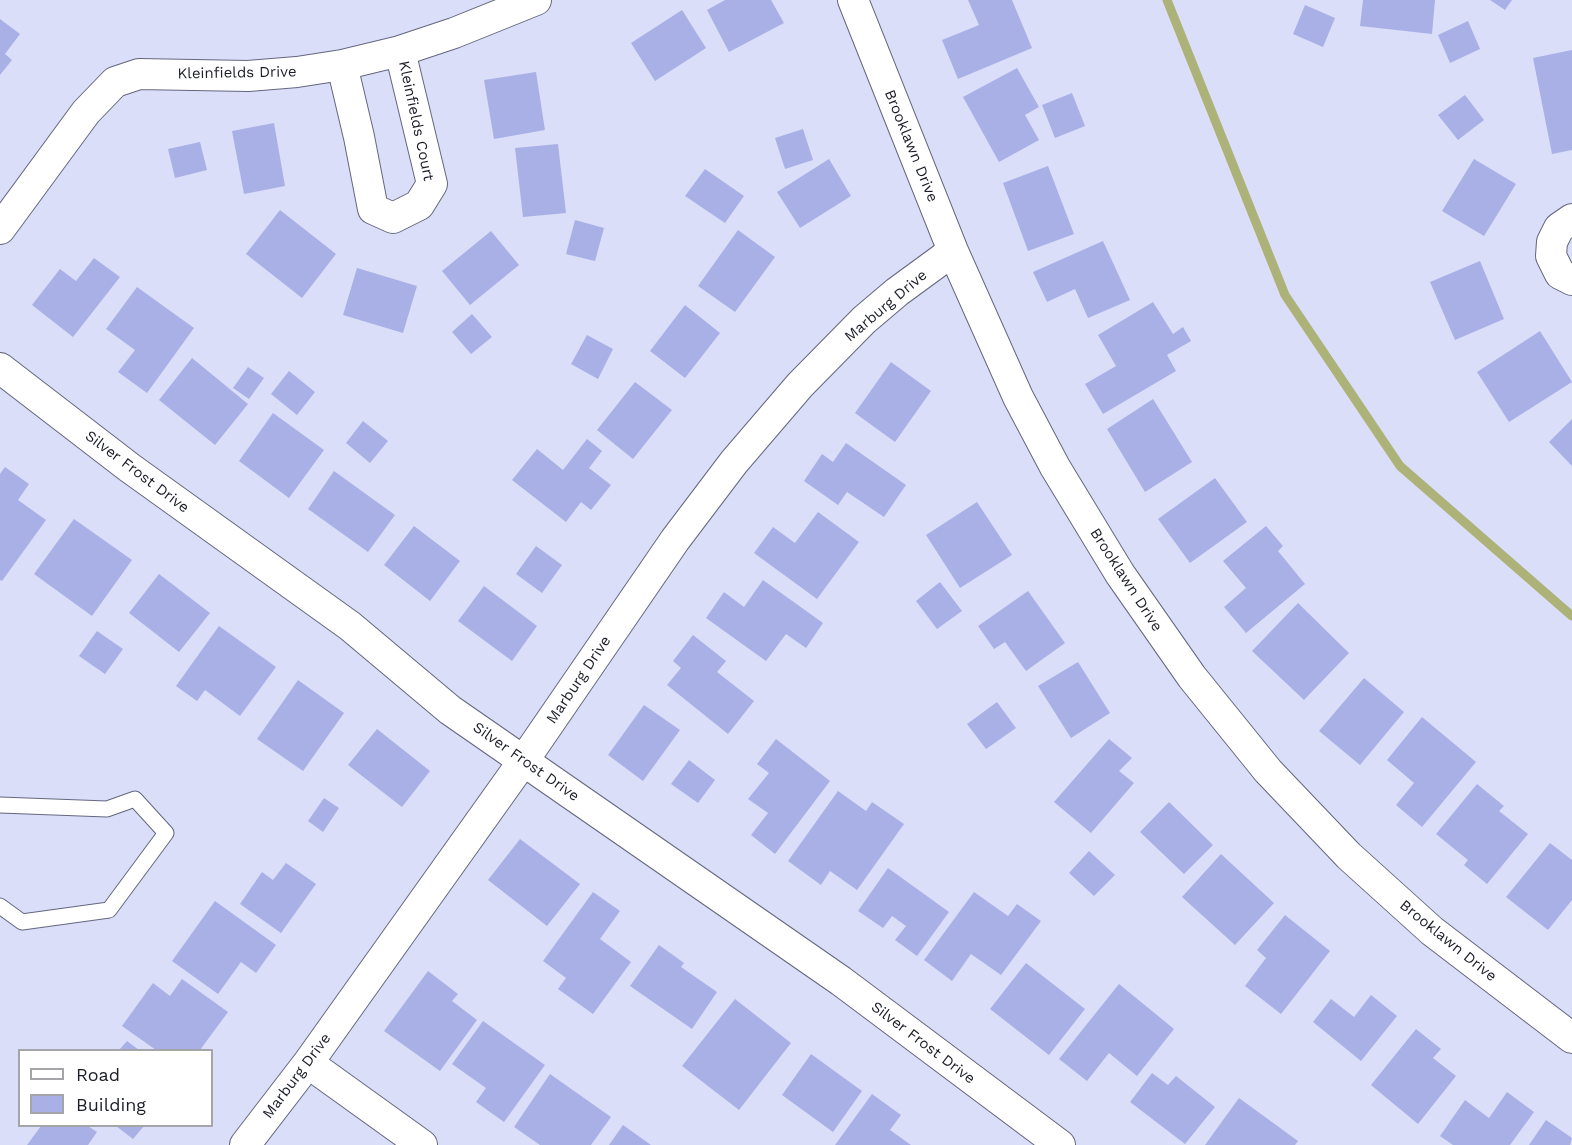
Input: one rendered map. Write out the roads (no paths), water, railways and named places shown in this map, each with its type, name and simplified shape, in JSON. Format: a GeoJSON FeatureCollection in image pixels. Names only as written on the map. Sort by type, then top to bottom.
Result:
{"type":"FeatureCollection","features":[{"type":"Feature","properties":{"kind":"street","name":"Kleinfields Drive"},"geometry":{"type":"LineString","coordinates":[[0,229],[86,112],[115,82],[140,74],[248,76],[342,65],[400,51],[454,33],[536,0]]}},
{"type":"Feature","properties":{"kind":"street","name":"Brooklawn Drive"},"geometry":{"type":"LineString","coordinates":[[854,0],[953,251],[1018,397],[1055,467],[1119,574],[1192,677],[1269,771],[1349,856],[1431,931],[1572,1038]]}},
{"type":"Feature","properties":{"kind":"street","name":"Kleinfields Court"},"geometry":{"type":"LineString","coordinates":[[342,65],[373,209],[393,218],[419,206],[432,184],[400,51]]}},
{"type":"Feature","properties":{"kind":"street"},"geometry":{"type":"LineString","coordinates":[[1572,219],[1559,228],[1552,242],[1551,256],[1560,274],[1572,279]]}},
{"type":"Feature","properties":{"kind":"street","name":"Marburg Drive"},"geometry":{"type":"LineString","coordinates":[[245,1145],[308,1063],[524,760],[675,540],[734,462],[800,385],[864,320],[897,292],[953,251]]}},
{"type":"Feature","properties":{"kind":"street","name":"Silver Frost Drive"},"geometry":{"type":"LineString","coordinates":[[0,368],[130,468],[350,626],[450,710],[841,981],[1060,1145]]}},
{"type":"Feature","properties":{"kind":"street"},"geometry":{"type":"LineString","coordinates":[[308,1063],[422,1145]]}},
{"type":"Feature","properties":{"kind":"lane"},"geometry":{"type":"LineString","coordinates":[[0,805],[107,809],[135,799],[166,832],[110,910],[22,922],[0,906]]}},
{"type":"Feature","properties":{"kind":"waterway"},"geometry":{"type":"LineString","coordinates":[[1167,0],[1285,295],[1400,466],[1572,616]]}}]}
